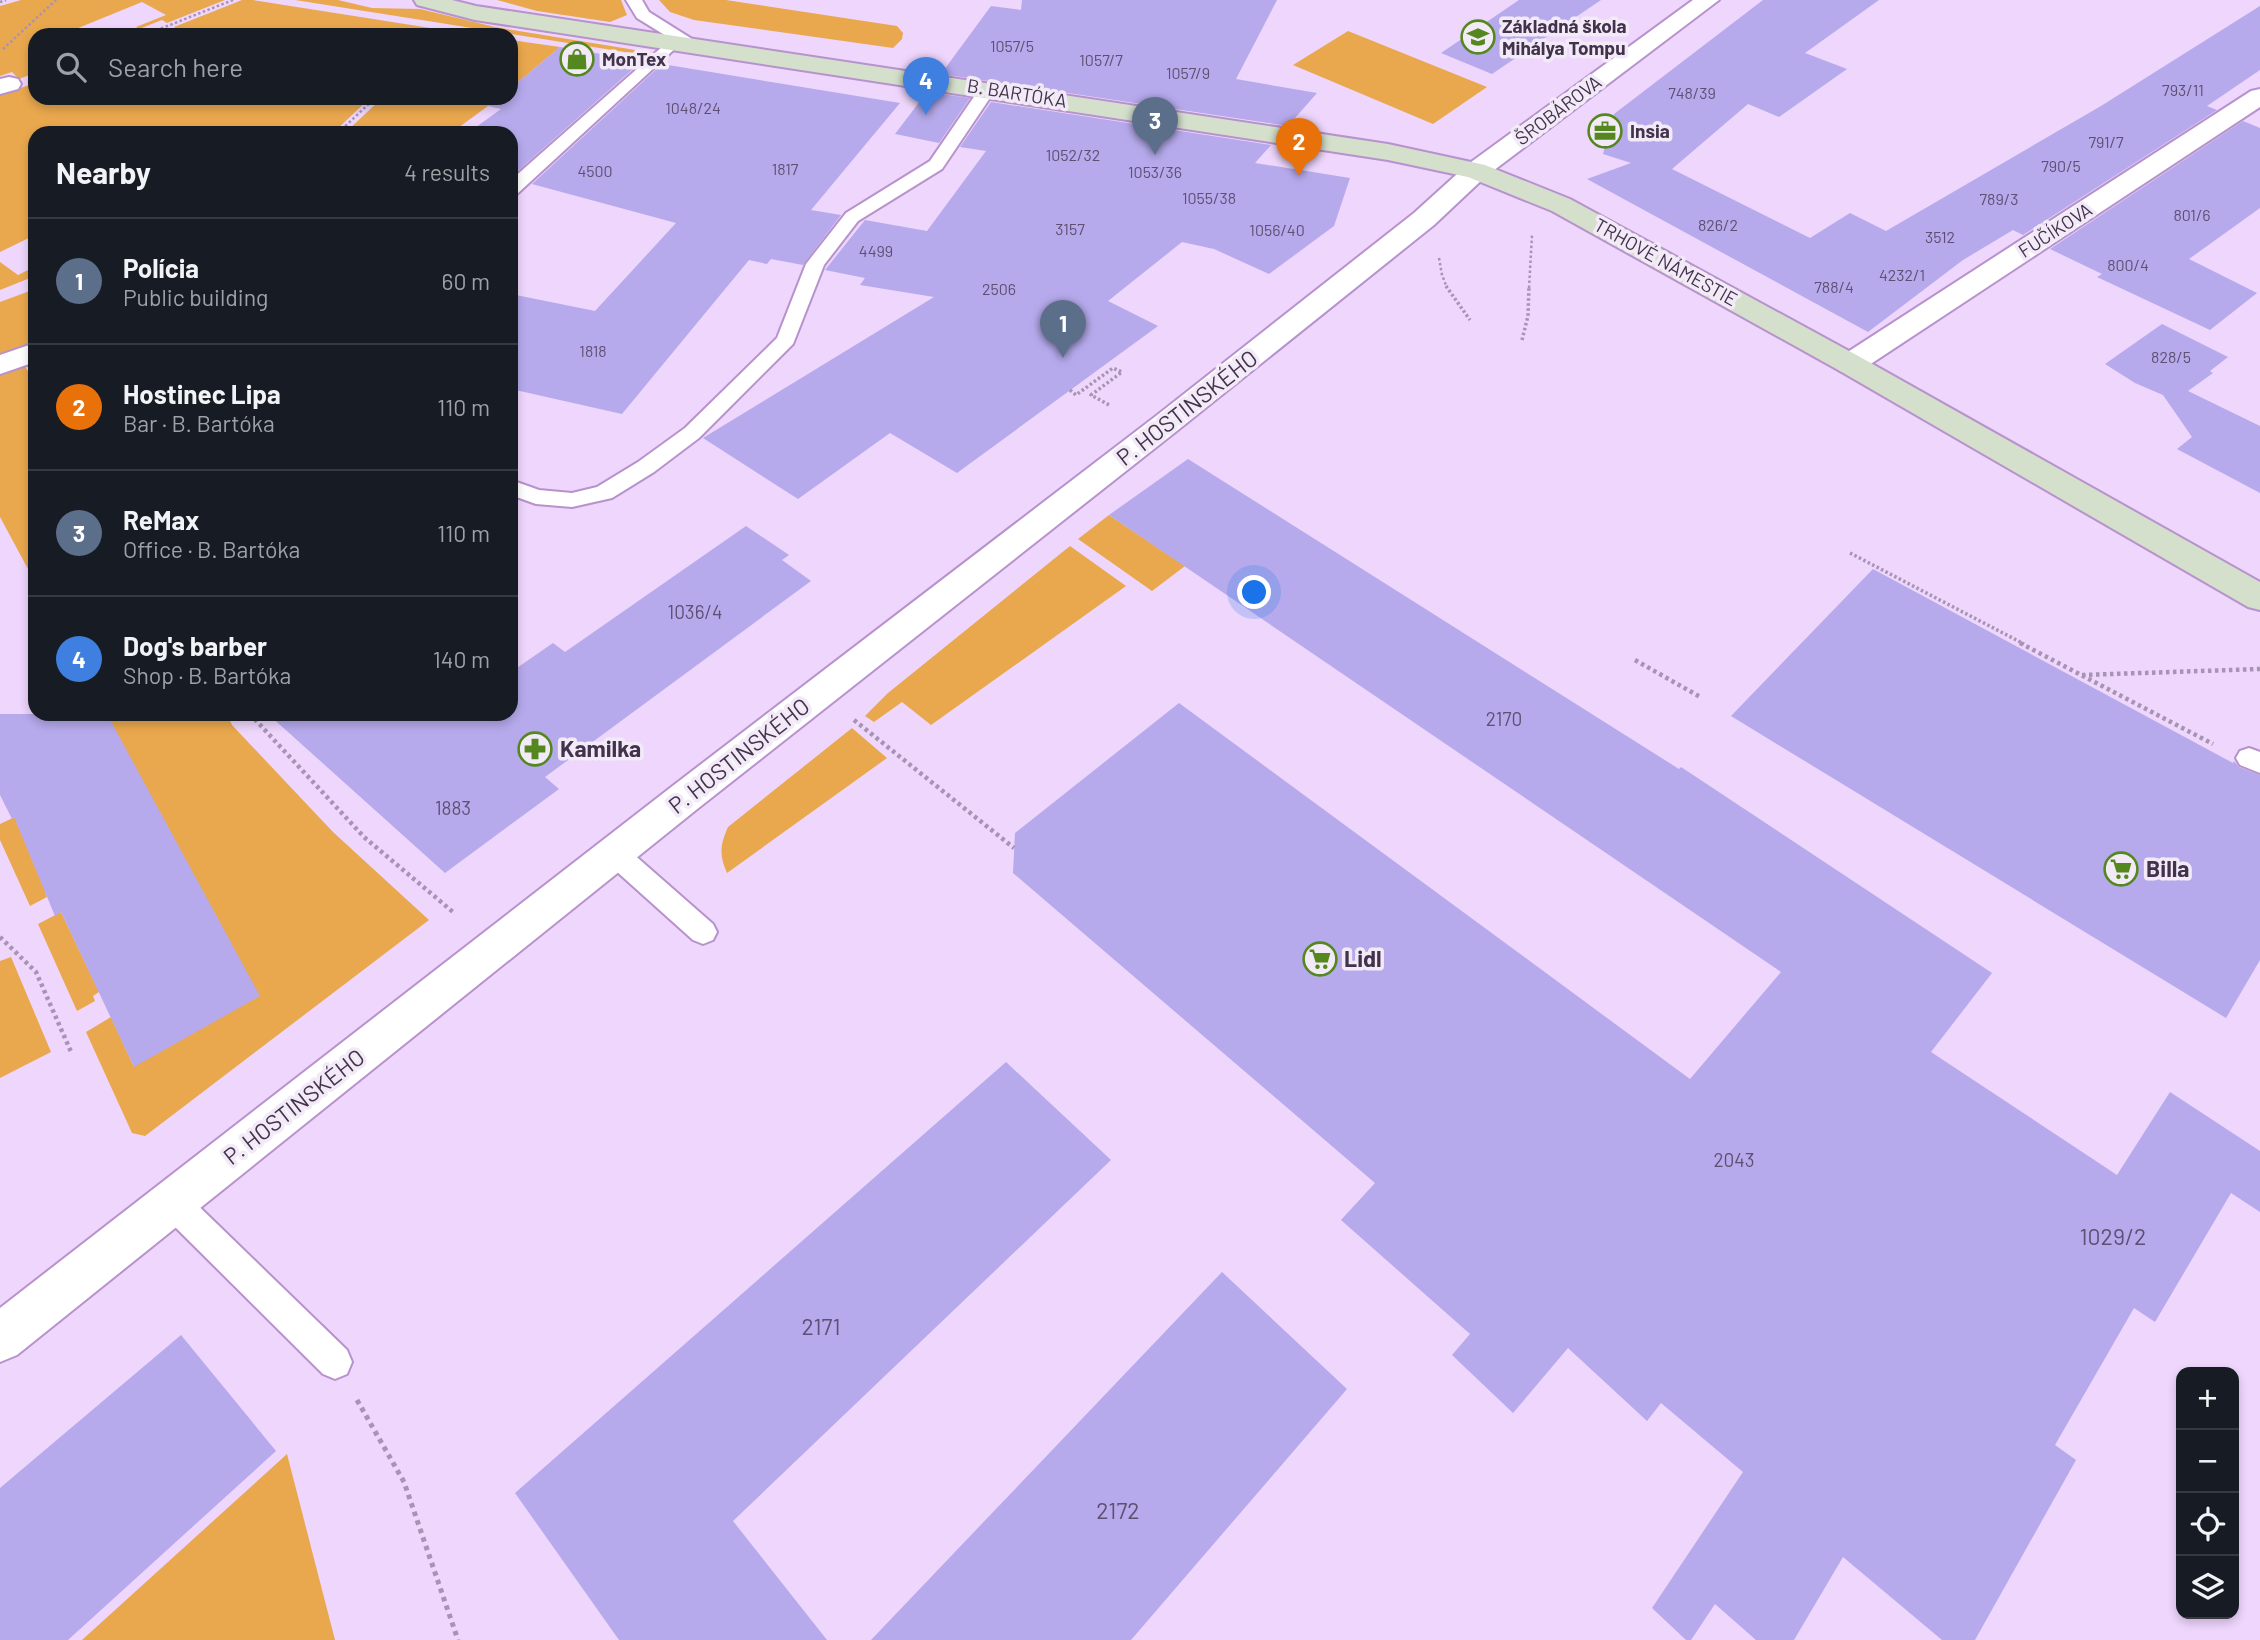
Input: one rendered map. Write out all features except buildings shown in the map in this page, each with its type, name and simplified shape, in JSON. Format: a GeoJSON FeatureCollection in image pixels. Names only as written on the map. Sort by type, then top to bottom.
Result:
{"type":"FeatureCollection","features":[{"type":"Feature","properties":{"kind":"main road","name":"B. BARTÓKA"},"geometry":{"type":"LineString","coordinates":[[425,0],[475,13],[1388,152],[1476,171]]}},
{"type":"Feature","properties":{"kind":"main road","name":"B. BARTÓKA"},"geometry":{"type":"LineString","coordinates":[[480,0],[485,5],[514,17]]}},
{"type":"Feature","properties":{"kind":"main road","name":"TRHOVÉ NÁMESTIE"},"geometry":{"type":"LineString","coordinates":[[1476,171],[1561,205],[1850,364],[2260,598]]}},
{"type":"Feature","properties":{"kind":"street","name":"ŠROBÁROVA"},"geometry":{"type":"LineString","coordinates":[[1476,171],[1708,0]]}},
{"type":"Feature","properties":{"kind":"street","name":"FUČÍKOVA"},"geometry":{"type":"LineString","coordinates":[[1850,364],[2260,96]]}},
{"type":"Feature","properties":{"kind":"street","name":"P. HOSTINSKÉHO"},"geometry":{"type":"LineString","coordinates":[[0,1338],[614,853],[1178,415],[1424,219],[1476,171]]}},
{"type":"Feature","properties":{"kind":"street"},"geometry":{"type":"LineString","coordinates":[[0,365],[28,355]]}},
{"type":"Feature","properties":{"kind":"lane"},"geometry":{"type":"LineString","coordinates":[[634,0],[643,15],[697,47]]}},
{"type":"Feature","properties":{"kind":"lane"},"geometry":{"type":"LineString","coordinates":[[518,184],[673,43]]}},
{"type":"Feature","properties":{"kind":"lane"},"geometry":{"type":"LineString","coordinates":[[518,490],[536,497],[572,500],[604,493],[646,467],[692,433],[786,340],[815,264],[852,217],[936,165],[988,89]]}},
{"type":"Feature","properties":{"kind":"lane"},"geometry":{"type":"LineString","coordinates":[[614,853],[703,932]]}},
{"type":"Feature","properties":{"kind":"lane"},"geometry":{"type":"LineString","coordinates":[[173,1203],[335,1362]]}},
{"type":"Feature","properties":{"kind":"path"},"geometry":{"type":"LineString","coordinates":[[0,2],[6,0]]}},
{"type":"Feature","properties":{"kind":"path"},"geometry":{"type":"LineString","coordinates":[[0,52],[55,0]]}},
{"type":"Feature","properties":{"kind":"path"},"geometry":{"type":"LineString","coordinates":[[162,28],[233,0]]}},
{"type":"Feature","properties":{"kind":"path"},"geometry":{"type":"LineString","coordinates":[[345,126],[368,105]]}},
{"type":"Feature","properties":{"kind":"path"},"geometry":{"type":"LineString","coordinates":[[1522,340],[1528,316],[1532,265],[1532,233],[1526,226]]}},
{"type":"Feature","properties":{"kind":"path"},"geometry":{"type":"LineString","coordinates":[[1439,255],[1443,279],[1470,320]]}},
{"type":"Feature","properties":{"kind":"path"},"geometry":{"type":"LineString","coordinates":[[1070,390],[1076,395],[1113,368],[1122,372],[1091,395],[1111,406]]}},
{"type":"Feature","properties":{"kind":"path"},"geometry":{"type":"LineString","coordinates":[[1850,553],[2209,742],[2255,760]]}},
{"type":"Feature","properties":{"kind":"path"},"geometry":{"type":"LineString","coordinates":[[1635,660],[1702,698]]}},
{"type":"Feature","properties":{"kind":"path"},"geometry":{"type":"LineString","coordinates":[[2081,675],[2260,669]]}},
{"type":"Feature","properties":{"kind":"path"},"geometry":{"type":"LineString","coordinates":[[848,715],[1014,848]]}},
{"type":"Feature","properties":{"kind":"path"},"geometry":{"type":"LineString","coordinates":[[256,721],[364,837],[453,912]]}},
{"type":"Feature","properties":{"kind":"path"},"geometry":{"type":"LineString","coordinates":[[0,937],[36,972],[72,1055]]}},
{"type":"Feature","properties":{"kind":"path"},"geometry":{"type":"LineString","coordinates":[[335,1362],[404,1482],[458,1640]]}},
{"type":"Feature","properties":{"kind":"shaded area"},"geometry":{"type":"Polygon","coordinates":[[[21,0],[225,0],[167,23],[162,20],[142,28],[136,27],[166,15],[142,2],[78,28],[28,28],[28,76],[19,79],[12,72],[0,76],[0,6],[21,0]]]}},
{"type":"Feature","properties":{"kind":"shaded area"},"geometry":{"type":"Polygon","coordinates":[[[242,0],[253,0],[430,28],[175,28],[242,0]]]}},
{"type":"Feature","properties":{"kind":"shaded area"},"geometry":{"type":"Polygon","coordinates":[[[295,0],[338,0],[372,8],[420,9],[501,28],[473,28],[295,0]]]}},
{"type":"Feature","properties":{"kind":"shaded area"},"geometry":{"type":"Polygon","coordinates":[[[497,0],[621,0],[627,15],[610,22],[537,11],[497,0]]]}},
{"type":"Feature","properties":{"kind":"shaded area"},"geometry":{"type":"Polygon","coordinates":[[[659,0],[726,0],[897,26],[903,33],[902,39],[893,48],[694,20],[670,12],[659,0]]]}},
{"type":"Feature","properties":{"kind":"shaded area"},"geometry":{"type":"Polygon","coordinates":[[[518,31],[666,55],[663,58],[518,35],[518,31]]]}},
{"type":"Feature","properties":{"kind":"shaded area"},"geometry":{"type":"Polygon","coordinates":[[[1348,31],[1487,87],[1433,124],[1293,65],[1348,31]]]}},
{"type":"Feature","properties":{"kind":"shaded area"},"geometry":{"type":"Polygon","coordinates":[[[518,41],[560,47],[518,82],[518,41]]]}},
{"type":"Feature","properties":{"kind":"shaded area"},"geometry":{"type":"Polygon","coordinates":[[[28,85],[28,105],[363,105],[340,126],[28,126],[28,238],[0,252],[0,95],[28,85]]]}},
{"type":"Feature","properties":{"kind":"shaded area"},"geometry":{"type":"Polygon","coordinates":[[[375,105],[489,105],[461,126],[352,126],[375,105]]]}},
{"type":"Feature","properties":{"kind":"shaded area"},"geometry":{"type":"Polygon","coordinates":[[[0,262],[18,275],[28,270],[28,279],[0,290],[0,262]]]}},
{"type":"Feature","properties":{"kind":"shaded area"},"geometry":{"type":"Polygon","coordinates":[[[28,292],[28,346],[0,356],[0,302],[28,292]]]}},
{"type":"Feature","properties":{"kind":"shaded area"},"geometry":{"type":"Polygon","coordinates":[[[24,365],[28,371],[28,569],[0,517],[0,375],[24,365]]]}},
{"type":"Feature","properties":{"kind":"shaded area"},"geometry":{"type":"Polygon","coordinates":[[[1109,515],[1185,566],[1152,591],[1078,539],[1109,515]]]}},
{"type":"Feature","properties":{"kind":"shaded area"},"geometry":{"type":"Polygon","coordinates":[[[1070,546],[1126,586],[931,725],[902,702],[874,722],[865,716],[888,693],[1070,546]]]}},
{"type":"Feature","properties":{"kind":"shaded area"},"geometry":{"type":"Polygon","coordinates":[[[108,721],[230,721],[333,832],[429,920],[145,1136],[132,1133],[86,1032],[111,1017],[134,1067],[108,721]]]}},
{"type":"Feature","properties":{"kind":"shaded area"},"geometry":{"type":"Polygon","coordinates":[[[852,728],[887,758],[727,873],[722,850],[728,827],[852,728]]]}},
{"type":"Feature","properties":{"kind":"shaded area"},"geometry":{"type":"Polygon","coordinates":[[[17,816],[51,889],[45,892],[47,897],[30,906],[0,840],[0,824],[17,816]]]}},
{"type":"Feature","properties":{"kind":"shaded area"},"geometry":{"type":"Polygon","coordinates":[[[61,912],[99,992],[93,996],[95,1001],[77,1011],[38,924],[61,912]]]}},
{"type":"Feature","properties":{"kind":"shaded area"},"geometry":{"type":"Polygon","coordinates":[[[11,957],[51,1052],[0,1078],[0,961],[11,957]]]}},
{"type":"Feature","properties":{"kind":"shaded area"},"geometry":{"type":"Polygon","coordinates":[[[287,1454],[335,1640],[82,1640],[287,1454]]]}},
{"type":"Feature","properties":{"kind":"place","name":"Základná škola Mihálya Tompu"},"geometry":{"type":"Point","coordinates":[1478,37]}},
{"type":"Feature","properties":{"kind":"place","name":"MonTex"},"geometry":{"type":"Point","coordinates":[577,59]}},
{"type":"Feature","properties":{"kind":"place","name":"Dog's barber"},"geometry":{"type":"Point","coordinates":[926,115]}},
{"type":"Feature","properties":{"kind":"place","name":"Insia"},"geometry":{"type":"Point","coordinates":[1605,131]}},
{"type":"Feature","properties":{"kind":"place","name":"ReMax"},"geometry":{"type":"Point","coordinates":[1155,155]}},
{"type":"Feature","properties":{"kind":"place","name":"Hostinec Lipa"},"geometry":{"type":"Point","coordinates":[1299,176]}},
{"type":"Feature","properties":{"kind":"place","name":"Polícia"},"geometry":{"type":"Point","coordinates":[1063,358]}},
{"type":"Feature","properties":{"kind":"place","name":"Kamilka"},"geometry":{"type":"Point","coordinates":[535,749]}},
{"type":"Feature","properties":{"kind":"place","name":"Billa"},"geometry":{"type":"Point","coordinates":[2121,869]}},
{"type":"Feature","properties":{"kind":"place","name":"Lidl"},"geometry":{"type":"Point","coordinates":[1320,959]}}]}
